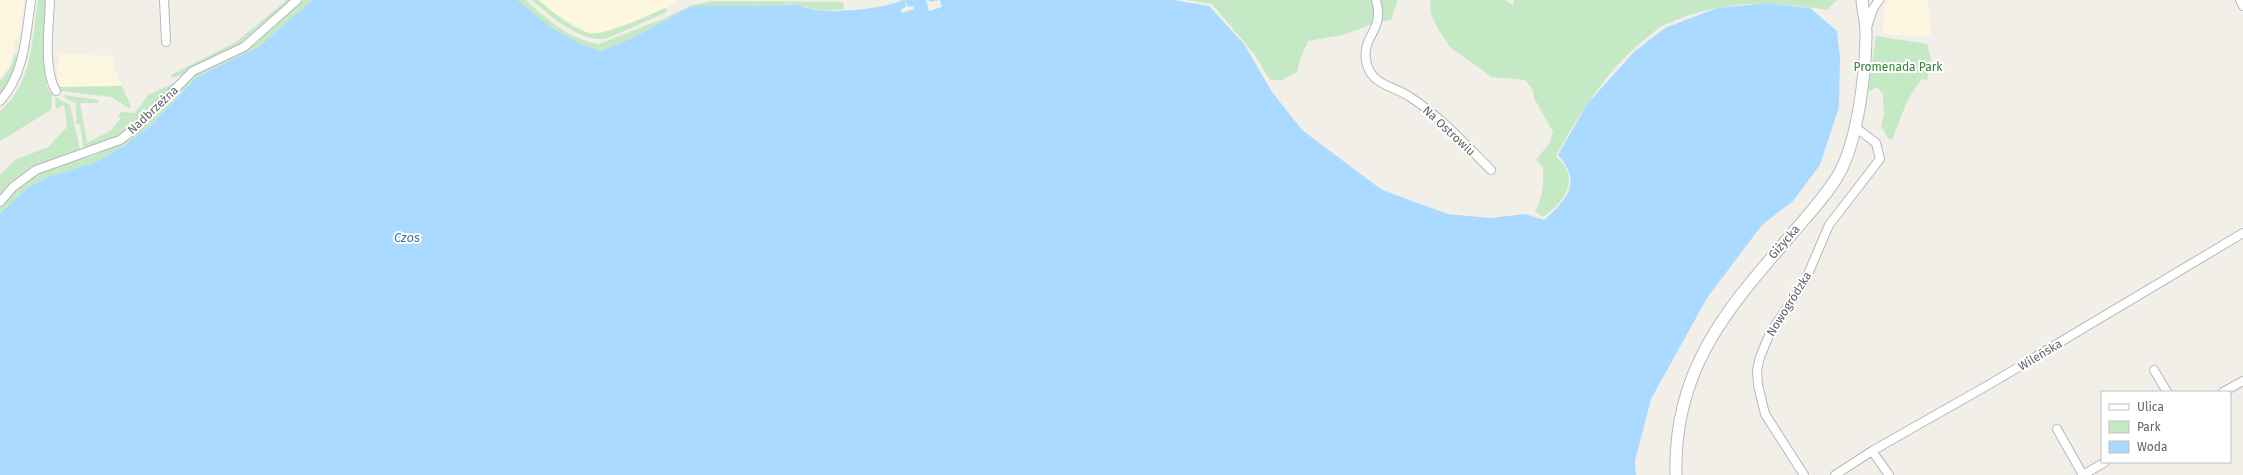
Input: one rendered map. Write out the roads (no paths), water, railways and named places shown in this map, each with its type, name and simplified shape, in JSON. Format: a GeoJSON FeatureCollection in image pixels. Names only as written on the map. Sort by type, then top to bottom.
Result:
{"type":"FeatureCollection","features":[{"type":"Feature","properties":{"kind":"street"},"geometry":{"type":"LineString","coordinates":[[0,100],[11,87],[18,70],[31,0]]}},
{"type":"Feature","properties":{"kind":"street"},"geometry":{"type":"LineString","coordinates":[[50,0],[48,56],[50,77],[56,91]]}},
{"type":"Feature","properties":{"kind":"street"},"geometry":{"type":"LineString","coordinates":[[164,0],[166,42]]}},
{"type":"Feature","properties":{"kind":"street","name":"Nadbrzeżna"},"geometry":{"type":"LineString","coordinates":[[0,202],[22,179],[40,168],[120,140],[136,128],[193,71],[244,46],[297,0]]}},
{"type":"Feature","properties":{"kind":"street","name":"Na Ostrowiu"},"geometry":{"type":"LineString","coordinates":[[1376,0],[1378,22],[1366,46],[1366,61],[1370,73],[1381,85],[1408,96],[1438,118],[1491,170]]}},
{"type":"Feature","properties":{"kind":"street","name":"Giżycka"},"geometry":{"type":"LineString","coordinates":[[1676,475],[1677,438],[1681,419],[1696,365],[1703,349],[1736,299],[1833,182],[1845,162],[1855,127],[1864,64],[1866,32],[1862,0]]}},
{"type":"Feature","properties":{"kind":"street"},"geometry":{"type":"LineString","coordinates":[[1866,32],[1872,9],[1879,0]]}},
{"type":"Feature","properties":{"kind":"street"},"geometry":{"type":"LineString","coordinates":[[2240,0],[2243,6]]}},
{"type":"Feature","properties":{"kind":"street","name":"Nowogródzka"},"geometry":{"type":"LineString","coordinates":[[1804,475],[1765,414],[1760,401],[1758,370],[1765,341],[1805,281],[1829,225],[1880,159],[1876,143],[1855,127]]}},
{"type":"Feature","properties":{"kind":"street","name":"Wileńska"},"geometry":{"type":"LineString","coordinates":[[1835,475],[1872,451],[1990,384],[2243,233]]}},
{"type":"Feature","properties":{"kind":"street"},"geometry":{"type":"LineString","coordinates":[[2154,370],[2166,391]]}},
{"type":"Feature","properties":{"kind":"street"},"geometry":{"type":"LineString","coordinates":[[2226,391],[2243,381]]}},
{"type":"Feature","properties":{"kind":"street"},"geometry":{"type":"LineString","coordinates":[[2057,429],[2083,475],[2103,463]]}},
{"type":"Feature","properties":{"kind":"street"},"geometry":{"type":"LineString","coordinates":[[1872,451],[1889,475]]}},
{"type":"Feature","properties":{"kind":"water","name":"Czos"},"geometry":{"type":"Polygon","coordinates":[[[312,0],[517,0],[550,27],[580,44],[601,51],[635,37],[690,7],[699,6],[780,6],[791,4],[819,11],[835,11],[875,7],[904,0],[1173,0],[1209,6],[1244,44],[1272,92],[1302,130],[1382,190],[1448,214],[1490,218],[1526,214],[1544,220],[1552,213],[1565,198],[1571,182],[1570,174],[1566,165],[1558,155],[1587,104],[1635,51],[1665,28],[1717,8],[1768,3],[1810,8],[1837,31],[1840,58],[1839,107],[1820,165],[1793,201],[1762,225],[1707,298],[1651,399],[1635,461],[1636,475],[0,475],[0,214],[27,188],[46,178],[96,162],[125,145],[150,126],[197,77],[260,46],[312,0]]]}},
{"type":"Feature","properties":{"kind":"park label","name":"Promenada Park"},"geometry":{"type":"Point","coordinates":[1898,67]}}]}
